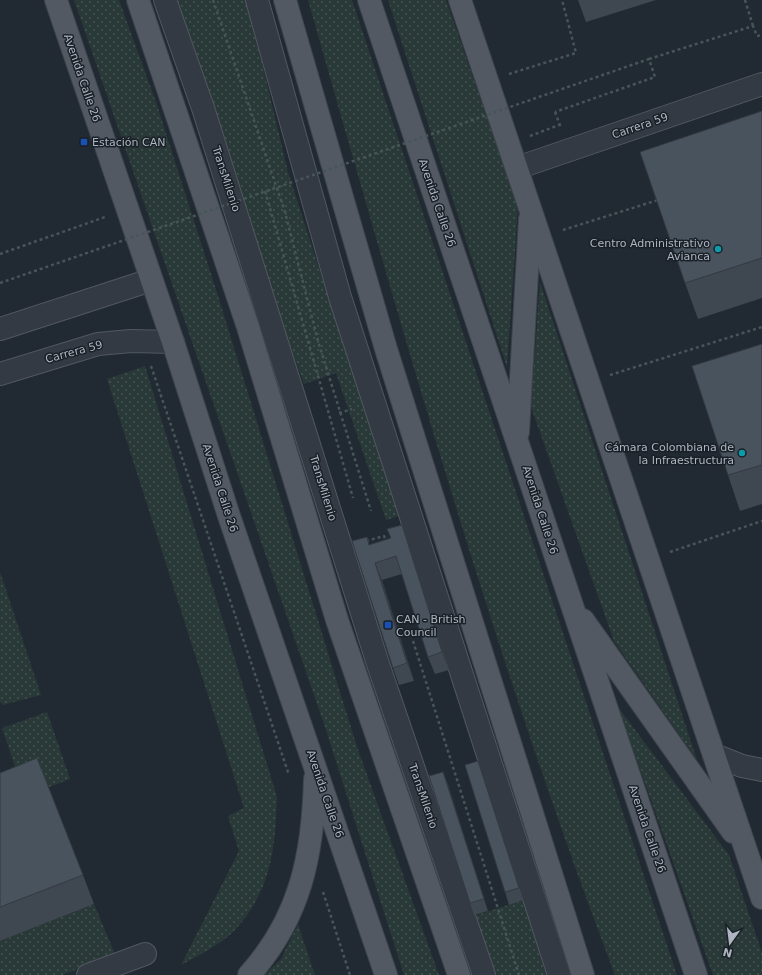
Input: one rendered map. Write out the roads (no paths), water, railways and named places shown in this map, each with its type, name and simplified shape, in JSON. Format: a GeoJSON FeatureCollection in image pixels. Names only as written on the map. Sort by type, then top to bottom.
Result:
{"type":"FeatureCollection","features":[{"type":"Feature","properties":{"kind":"main road","name":"Avenida Calle 26"},"geometry":{"type":"LineString","coordinates":[[56,0],[173,342],[229,516],[315,763],[386,975]]}},
{"type":"Feature","properties":{"kind":"main road"},"geometry":{"type":"LineString","coordinates":[[138,0],[248,327],[337,620],[459,975]]}},
{"type":"Feature","properties":{"kind":"main road"},"geometry":{"type":"LineString","coordinates":[[285,0],[386,350],[583,975]]}},
{"type":"Feature","properties":{"kind":"main road","name":"Avenida Calle 26"},"geometry":{"type":"LineString","coordinates":[[369,0],[696,975]]}},
{"type":"Feature","properties":{"kind":"main road"},"geometry":{"type":"LineString","coordinates":[[460,0],[762,898]]}},
{"type":"Feature","properties":{"kind":"main road"},"geometry":{"type":"LineString","coordinates":[[518,443],[530,208]]}},
{"type":"Feature","properties":{"kind":"main road"},"geometry":{"type":"LineString","coordinates":[[569,600],[746,851]]}},
{"type":"Feature","properties":{"kind":"main road"},"geometry":{"type":"LineString","coordinates":[[249,975],[265,957],[291,913],[303,876],[314,818],[315,763]]}},
{"type":"Feature","properties":{"kind":"main road"},"geometry":{"type":"LineString","coordinates":[[449,949],[452,975]]}},
{"type":"Feature","properties":{"kind":"street","name":"TransMilenio"},"geometry":{"type":"LineString","coordinates":[[164,0],[220,161],[378,664],[484,975]]}},
{"type":"Feature","properties":{"kind":"street"},"geometry":{"type":"LineString","coordinates":[[257,0],[340,297],[559,975]]}},
{"type":"Feature","properties":{"kind":"street","name":"Carrera 59"},"geometry":{"type":"LineString","coordinates":[[517,168],[762,84]]}},
{"type":"Feature","properties":{"kind":"street"},"geometry":{"type":"LineString","coordinates":[[0,329],[151,280]]}},
{"type":"Feature","properties":{"kind":"street","name":"Carrera 59"},"geometry":{"type":"LineString","coordinates":[[0,374],[98,344],[142,340],[173,342]]}},
{"type":"Feature","properties":{"kind":"street"},"geometry":{"type":"LineString","coordinates":[[714,755],[742,766],[762,770]]}},
{"type":"Feature","properties":{"kind":"street"},"geometry":{"type":"LineString","coordinates":[[88,975],[145,954]]}},
{"type":"Feature","properties":{"kind":"place","name":"Estación CAN"},"geometry":{"type":"Point","coordinates":[84,142]}},
{"type":"Feature","properties":{"kind":"place","name":"Centro Administrativo Avianca"},"geometry":{"type":"Point","coordinates":[718,249]}},
{"type":"Feature","properties":{"kind":"place","name":"Cámara Colombiana de la Infraestructura"},"geometry":{"type":"Point","coordinates":[742,453]}},
{"type":"Feature","properties":{"kind":"place","name":"CAN - British Council"},"geometry":{"type":"Point","coordinates":[388,625]}}]}
